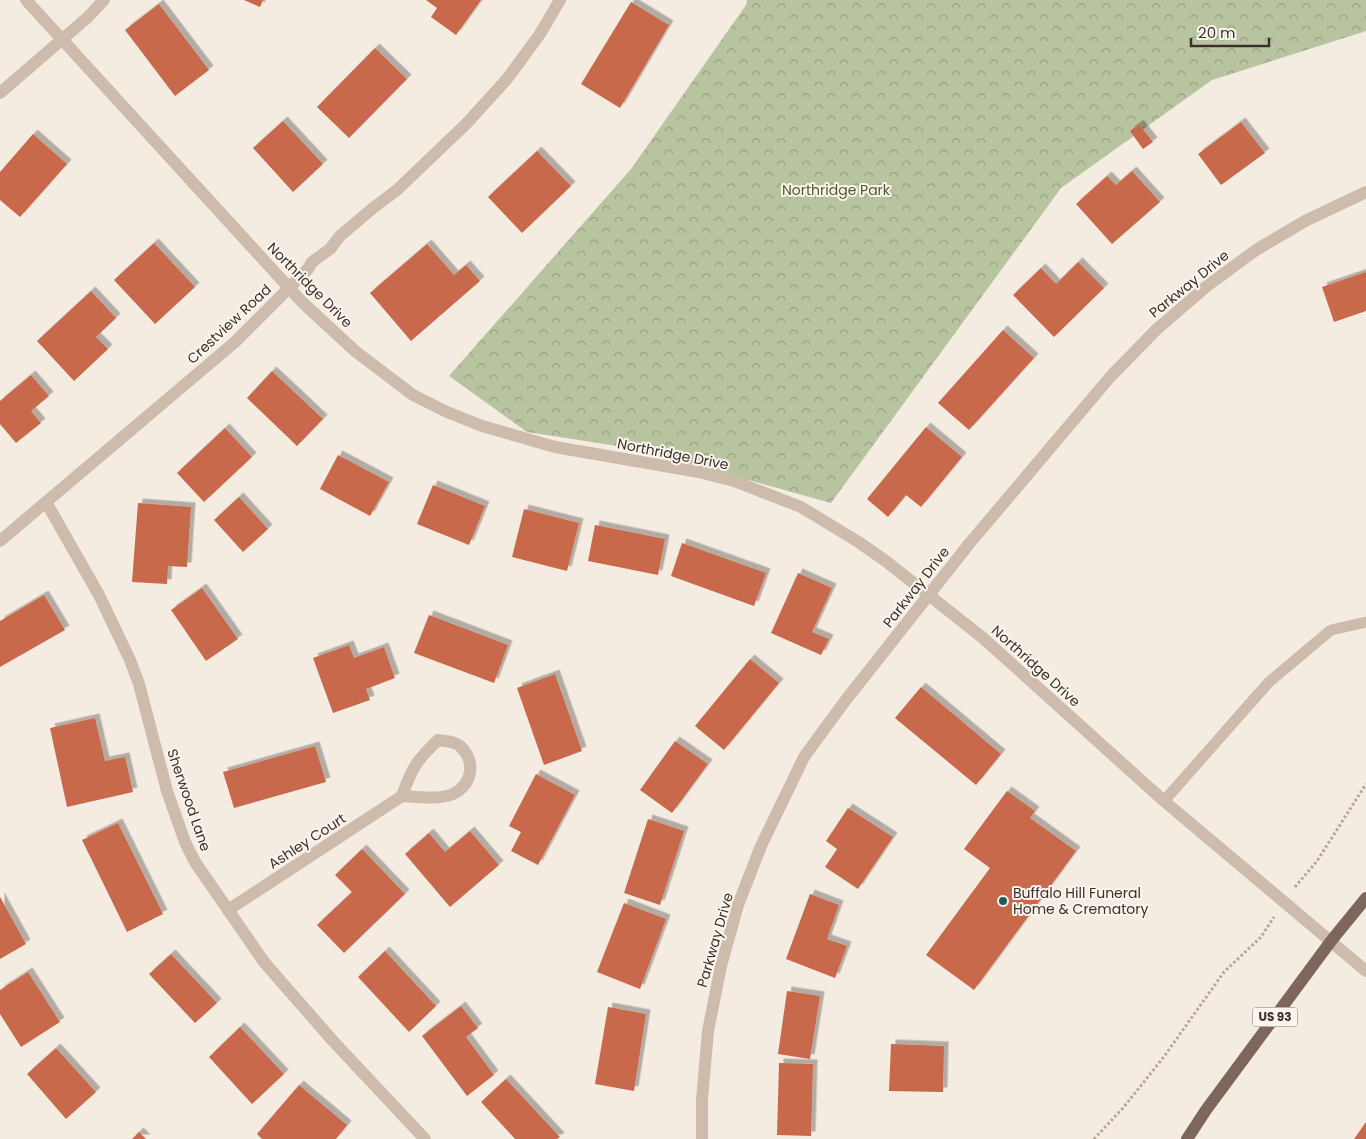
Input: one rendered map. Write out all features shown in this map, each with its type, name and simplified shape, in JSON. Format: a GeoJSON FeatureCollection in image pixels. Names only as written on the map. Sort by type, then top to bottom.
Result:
{"type":"FeatureCollection","features":[{"type":"Feature","properties":{"kind":"main road","name":"US 93"},"geometry":{"type":"LineString","coordinates":[[1187,1139],[1206,1110],[1331,941],[1366,898]]}},
{"type":"Feature","properties":{"kind":"street","name":"Northridge Drive"},"geometry":{"type":"LineString","coordinates":[[26,0],[290,288],[356,351],[413,395],[447,412],[482,426],[555,448],[699,472],[734,481],[800,507],[860,543],[983,638],[1164,801],[1366,971]]}},
{"type":"Feature","properties":{"kind":"street"},"geometry":{"type":"LineString","coordinates":[[0,93],[88,18],[104,0]]}},
{"type":"Feature","properties":{"kind":"street","name":"Crestview Road"},"geometry":{"type":"LineString","coordinates":[[0,541],[235,342],[290,288],[312,262],[330,249],[340,236],[373,208],[397,190],[468,123],[507,79],[540,34],[560,0]]}},
{"type":"Feature","properties":{"kind":"street","name":"Parkway Drive"},"geometry":{"type":"LineString","coordinates":[[702,1139],[702,1100],[708,1031],[719,976],[738,906],[762,846],[804,757],[845,701],[969,544],[1111,376],[1157,329],[1207,286],[1256,250],[1306,221],[1366,192]]}},
{"type":"Feature","properties":{"kind":"street","name":"Sherwood Lane"},"geometry":{"type":"LineString","coordinates":[[46,502],[99,595],[130,660],[139,684],[167,791],[185,842],[195,862],[270,969],[333,1041],[425,1139]]}},
{"type":"Feature","properties":{"kind":"street"},"geometry":{"type":"LineString","coordinates":[[438,740],[459,745],[468,757],[472,768],[467,783],[452,794],[431,798],[402,796],[411,770],[422,755],[438,740]]}},
{"type":"Feature","properties":{"kind":"street","name":"Ashley Court"},"geometry":{"type":"LineString","coordinates":[[228,910],[402,796]]}},
{"type":"Feature","properties":{"kind":"lane"},"geometry":{"type":"LineString","coordinates":[[1164,801],[1269,682],[1331,630],[1366,622]]}},
{"type":"Feature","properties":{"kind":"path"},"geometry":{"type":"LineString","coordinates":[[1094,1139],[1123,1108],[1163,1058],[1224,972],[1261,937],[1283,901],[1317,861],[1366,784]]}},
{"type":"Feature","properties":{"kind":"green space","name":"Northridge Park"},"geometry":{"type":"Polygon","coordinates":[[[747,0],[1366,0],[1366,31],[1212,80],[1061,188],[831,503],[637,449],[527,432],[449,376],[631,169],[746,5],[747,0]]]}},
{"type":"Feature","properties":{"kind":"building"},"geometry":{"type":"Polygon","coordinates":[[[244,0],[263,0],[260,7],[244,0]]]}},
{"type":"Feature","properties":{"kind":"building"},"geometry":{"type":"Polygon","coordinates":[[[426,0],[481,0],[456,35],[431,17],[437,8],[426,0]]]}},
{"type":"Feature","properties":{"kind":"building"},"geometry":{"type":"Polygon","coordinates":[[[631,2],[669,25],[620,108],[581,84],[631,2]]]}},
{"type":"Feature","properties":{"kind":"building"},"geometry":{"type":"Polygon","coordinates":[[[159,4],[209,70],[175,96],[125,30],[159,4]]]}},
{"type":"Feature","properties":{"kind":"building"},"geometry":{"type":"Polygon","coordinates":[[[375,48],[407,79],[349,138],[317,107],[375,48]]]}},
{"type":"Feature","properties":{"kind":"building"},"geometry":{"type":"Polygon","coordinates":[[[283,121],[323,164],[293,192],[253,148],[283,121]]]}},
{"type":"Feature","properties":{"kind":"building"},"geometry":{"type":"Polygon","coordinates":[[[1241,122],[1265,153],[1221,185],[1198,154],[1241,122]]]}},
{"type":"Feature","properties":{"kind":"building"},"geometry":{"type":"Polygon","coordinates":[[[1139,124],[1153,142],[1143,149],[1130,131],[1139,124]]]}},
{"type":"Feature","properties":{"kind":"building"},"geometry":{"type":"Polygon","coordinates":[[[33,134],[67,164],[20,217],[0,200],[0,172],[33,134]]]}},
{"type":"Feature","properties":{"kind":"building"},"geometry":{"type":"Polygon","coordinates":[[[537,151],[571,186],[522,233],[488,197],[537,151]]]}},
{"type":"Feature","properties":{"kind":"building"},"geometry":{"type":"Polygon","coordinates":[[[1132,171],[1160,202],[1112,244],[1076,204],[1107,176],[1116,185],[1132,171]]]}},
{"type":"Feature","properties":{"kind":"building"},"geometry":{"type":"Polygon","coordinates":[[[154,243],[195,287],[155,324],[114,280],[154,243]]]}},
{"type":"Feature","properties":{"kind":"building"},"geometry":{"type":"Polygon","coordinates":[[[427,244],[454,275],[466,265],[480,281],[411,341],[370,293],[427,244]]]}},
{"type":"Feature","properties":{"kind":"building"},"geometry":{"type":"Polygon","coordinates":[[[1078,262],[1104,288],[1054,337],[1013,295],[1041,268],[1056,284],[1078,262]]]}},
{"type":"Feature","properties":{"kind":"building"},"geometry":{"type":"Polygon","coordinates":[[[1366,272],[1366,311],[1334,322],[1322,287],[1366,272]]]}},
{"type":"Feature","properties":{"kind":"building"},"geometry":{"type":"Polygon","coordinates":[[[91,291],[116,318],[96,337],[108,349],[74,381],[37,341],[91,291]]]}},
{"type":"Feature","properties":{"kind":"building"},"geometry":{"type":"Polygon","coordinates":[[[1003,330],[1034,358],[969,430],[938,403],[1003,330]]]}},
{"type":"Feature","properties":{"kind":"building"},"geometry":{"type":"Polygon","coordinates":[[[272,371],[323,419],[297,446],[247,398],[272,371]]]}},
{"type":"Feature","properties":{"kind":"building"},"geometry":{"type":"Polygon","coordinates":[[[31,375],[49,396],[31,411],[41,423],[16,443],[0,424],[0,401],[31,375]]]}},
{"type":"Feature","properties":{"kind":"building"},"geometry":{"type":"Polygon","coordinates":[[[926,427],[962,457],[921,507],[906,495],[888,517],[867,499],[926,427]]]}},
{"type":"Feature","properties":{"kind":"building"},"geometry":{"type":"Polygon","coordinates":[[[225,428],[252,457],[204,502],[177,473],[225,428]]]}},
{"type":"Feature","properties":{"kind":"building"},"geometry":{"type":"Polygon","coordinates":[[[338,455],[389,482],[370,516],[320,489],[338,455]]]}},
{"type":"Feature","properties":{"kind":"building"},"geometry":{"type":"Polygon","coordinates":[[[433,485],[485,506],[469,545],[417,524],[433,485]]]}},
{"type":"Feature","properties":{"kind":"building"},"geometry":{"type":"Polygon","coordinates":[[[239,497],[268,529],[243,552],[214,520],[239,497]]]}},
{"type":"Feature","properties":{"kind":"building"},"geometry":{"type":"Polygon","coordinates":[[[138,503],[191,507],[187,567],[168,566],[167,584],[132,582],[138,503]]]}},
{"type":"Feature","properties":{"kind":"building"},"geometry":{"type":"Polygon","coordinates":[[[524,509],[579,523],[567,571],[512,557],[524,509]]]}},
{"type":"Feature","properties":{"kind":"building"},"geometry":{"type":"Polygon","coordinates":[[[595,525],[665,539],[658,575],[588,561],[595,525]]]}},
{"type":"Feature","properties":{"kind":"building"},"geometry":{"type":"Polygon","coordinates":[[[682,543],[766,573],[754,606],[671,576],[682,543]]]}},
{"type":"Feature","properties":{"kind":"building"},"geometry":{"type":"Polygon","coordinates":[[[798,573],[832,588],[812,632],[829,639],[821,655],[771,633],[798,573]]]}},
{"type":"Feature","properties":{"kind":"building"},"geometry":{"type":"Polygon","coordinates":[[[202,588],[238,639],[206,661],[171,610],[202,588]]]}},
{"type":"Feature","properties":{"kind":"building"},"geometry":{"type":"Polygon","coordinates":[[[44,595],[65,630],[0,667],[0,621],[44,595]]]}},
{"type":"Feature","properties":{"kind":"building"},"geometry":{"type":"Polygon","coordinates":[[[429,615],[508,645],[494,683],[414,653],[429,615]]]}},
{"type":"Feature","properties":{"kind":"building"},"geometry":{"type":"Polygon","coordinates":[[[349,645],[354,658],[384,647],[395,678],[366,689],[370,700],[333,713],[313,658],[349,645]]]}},
{"type":"Feature","properties":{"kind":"building"},"geometry":{"type":"Polygon","coordinates":[[[750,659],[779,683],[724,750],[695,726],[750,659]]]}},
{"type":"Feature","properties":{"kind":"building"},"geometry":{"type":"Polygon","coordinates":[[[555,674],[582,751],[544,765],[517,688],[555,674]]]}},
{"type":"Feature","properties":{"kind":"building"},"geometry":{"type":"Polygon","coordinates":[[[921,687],[1001,754],[976,785],[895,718],[921,687]]]}},
{"type":"Feature","properties":{"kind":"building"},"geometry":{"type":"Polygon","coordinates":[[[95,718],[105,761],[125,757],[133,792],[67,807],[50,728],[95,718]]]}},
{"type":"Feature","properties":{"kind":"building"},"geometry":{"type":"Polygon","coordinates":[[[675,741],[708,764],[672,813],[640,790],[675,741]]]}},
{"type":"Feature","properties":{"kind":"building"},"geometry":{"type":"Polygon","coordinates":[[[315,746],[326,782],[234,808],[223,772],[315,746]]]}},
{"type":"Feature","properties":{"kind":"building"},"geometry":{"type":"Polygon","coordinates":[[[536,774],[575,795],[538,865],[511,851],[521,832],[509,826],[536,774]]]}},
{"type":"Feature","properties":{"kind":"building"},"geometry":{"type":"Polygon","coordinates":[[[1007,791],[1035,811],[1030,818],[1076,851],[974,990],[926,955],[990,868],[964,849],[1007,791]]]}},
{"type":"Feature","properties":{"kind":"building"},"geometry":{"type":"Polygon","coordinates":[[[848,808],[893,837],[858,889],[825,867],[837,849],[826,841],[848,808]]]}},
{"type":"Feature","properties":{"kind":"building"},"geometry":{"type":"Polygon","coordinates":[[[648,819],[684,831],[660,905],[624,893],[648,819]]]}},
{"type":"Feature","properties":{"kind":"building"},"geometry":{"type":"Polygon","coordinates":[[[118,823],[163,914],[127,932],[82,840],[118,823]]]}},
{"type":"Feature","properties":{"kind":"building"},"geometry":{"type":"Polygon","coordinates":[[[470,831],[499,865],[450,907],[405,854],[429,833],[445,852],[470,831]]]}},
{"type":"Feature","properties":{"kind":"building"},"geometry":{"type":"Polygon","coordinates":[[[362,849],[405,894],[344,953],[317,925],[352,892],[335,875],[362,849]]]}},
{"type":"Feature","properties":{"kind":"building"},"geometry":{"type":"Polygon","coordinates":[[[810,894],[839,905],[827,939],[847,946],[835,978],[786,959],[810,894]]]}},
{"type":"Feature","properties":{"kind":"building"},"geometry":{"type":"Polygon","coordinates":[[[0,897],[26,944],[0,959],[0,897]]]}},
{"type":"Feature","properties":{"kind":"building"},"geometry":{"type":"Polygon","coordinates":[[[624,903],[666,919],[640,989],[597,972],[624,903]]]}},
{"type":"Feature","properties":{"kind":"building"},"geometry":{"type":"Polygon","coordinates":[[[385,951],[436,1006],[409,1032],[358,977],[385,951]]]}},
{"type":"Feature","properties":{"kind":"building"},"geometry":{"type":"Polygon","coordinates":[[[171,954],[217,1003],[195,1023],[149,974],[171,954]]]}},
{"type":"Feature","properties":{"kind":"building"},"geometry":{"type":"Polygon","coordinates":[[[28,972],[60,1022],[21,1047],[0,1014],[0,990],[28,972]]]}},
{"type":"Feature","properties":{"kind":"building"},"geometry":{"type":"Polygon","coordinates":[[[787,991],[820,996],[810,1059],[778,1054],[787,991]]]}},
{"type":"Feature","properties":{"kind":"building"},"geometry":{"type":"Polygon","coordinates":[[[461,1006],[478,1028],[466,1037],[494,1075],[467,1096],[422,1036],[461,1006]]]}},
{"type":"Feature","properties":{"kind":"building"},"geometry":{"type":"Polygon","coordinates":[[[608,1007],[646,1014],[634,1091],[595,1084],[608,1007]]]}},
{"type":"Feature","properties":{"kind":"building"},"geometry":{"type":"Polygon","coordinates":[[[240,1027],[284,1074],[252,1104],[209,1057],[240,1027]]]}},
{"type":"Feature","properties":{"kind":"building"},"geometry":{"type":"Polygon","coordinates":[[[891,1044],[944,1046],[943,1092],[889,1091],[891,1044]]]}},
{"type":"Feature","properties":{"kind":"building"},"geometry":{"type":"Polygon","coordinates":[[[56,1048],[96,1092],[66,1119],[27,1074],[56,1048]]]}},
{"type":"Feature","properties":{"kind":"building"},"geometry":{"type":"Polygon","coordinates":[[[779,1063],[813,1064],[811,1136],[777,1135],[779,1063]]]}},
{"type":"Feature","properties":{"kind":"building"},"geometry":{"type":"Polygon","coordinates":[[[506,1079],[560,1137],[557,1139],[515,1139],[481,1102],[506,1079]]]}},
{"type":"Feature","properties":{"kind":"building"},"geometry":{"type":"Polygon","coordinates":[[[299,1085],[347,1125],[336,1139],[262,1139],[257,1134],[299,1085]]]}},
{"type":"Feature","properties":{"kind":"building"},"geometry":{"type":"Polygon","coordinates":[[[1366,1122],[1366,1139],[1354,1139],[1366,1122]]]}},
{"type":"Feature","properties":{"kind":"building"},"geometry":{"type":"Polygon","coordinates":[[[139,1132],[146,1139],[132,1139],[139,1132]]]}},
{"type":"Feature","properties":{"kind":"place","name":"Buffalo Hill Funeral Home & Crematory"},"geometry":{"type":"Point","coordinates":[1003,901]}}]}
